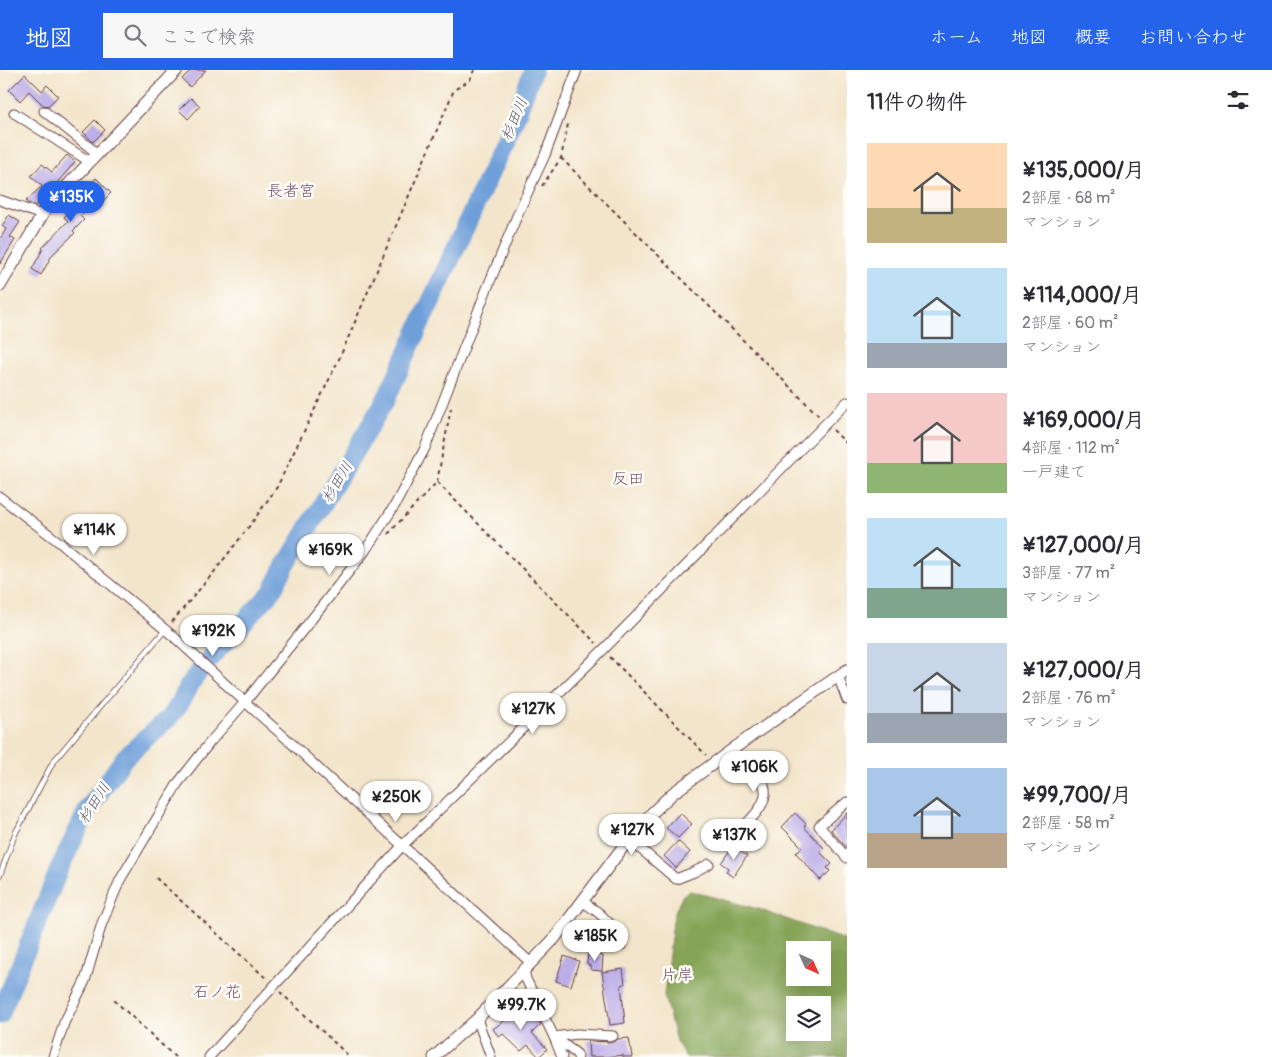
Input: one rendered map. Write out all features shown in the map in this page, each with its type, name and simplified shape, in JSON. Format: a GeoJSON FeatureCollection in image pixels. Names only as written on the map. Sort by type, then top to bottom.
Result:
{"type":"FeatureCollection","features":[{"type":"Feature","properties":{"kind":"street"},"geometry":{"type":"LineString","coordinates":[[0,286],[47,207],[177,70]]}},
{"type":"Feature","properties":{"kind":"street"},"geometry":{"type":"LineString","coordinates":[[53,1057],[64,1023],[84,981],[102,922],[120,880],[178,783],[311,620],[365,550],[395,505],[425,448],[486,291],[548,146],[577,70]]}},
{"type":"Feature","properties":{"kind":"street"},"geometry":{"type":"LineString","coordinates":[[44,111],[94,158]]}},
{"type":"Feature","properties":{"kind":"street"},"geometry":{"type":"LineString","coordinates":[[14,113],[94,158]]}},
{"type":"Feature","properties":{"kind":"street"},"geometry":{"type":"LineString","coordinates":[[0,200],[42,215]]}},
{"type":"Feature","properties":{"kind":"street"},"geometry":{"type":"LineString","coordinates":[[210,1057],[403,846],[603,650],[847,402]]}},
{"type":"Feature","properties":{"kind":"street"},"geometry":{"type":"LineString","coordinates":[[0,496],[173,636],[403,846],[528,967]]}},
{"type":"Feature","properties":{"kind":"street"},"geometry":{"type":"LineString","coordinates":[[434,1057],[477,1019],[554,939],[629,839],[673,793],[713,762],[843,673],[847,700]]}},
{"type":"Feature","properties":{"kind":"street"},"geometry":{"type":"LineString","coordinates":[[731,750],[762,781],[766,792],[759,810],[733,837]]}},
{"type":"Feature","properties":{"kind":"street"},"geometry":{"type":"LineString","coordinates":[[847,802],[818,826],[847,858]]}},
{"type":"Feature","properties":{"kind":"street"},"geometry":{"type":"LineString","coordinates":[[629,839],[676,879],[709,864]]}},
{"type":"Feature","properties":{"kind":"street"},"geometry":{"type":"LineString","coordinates":[[582,901],[599,913],[618,932],[621,945]]}},
{"type":"Feature","properties":{"kind":"street"},"geometry":{"type":"LineString","coordinates":[[528,967],[526,979],[554,1036],[562,1057]]}},
{"type":"Feature","properties":{"kind":"street"},"geometry":{"type":"LineString","coordinates":[[477,1019],[491,1057]]}},
{"type":"Feature","properties":{"kind":"street"},"geometry":{"type":"LineString","coordinates":[[554,1036],[577,1034],[613,1036]]}},
{"type":"Feature","properties":{"kind":"street"},"geometry":{"type":"LineString","coordinates":[[554,1036],[578,1057]]}},
{"type":"Feature","properties":{"kind":"lane"},"geometry":{"type":"LineString","coordinates":[[0,875],[15,834],[53,762],[165,630]]}},
{"type":"Feature","properties":{"kind":"path"},"geometry":{"type":"LineString","coordinates":[[165,630],[214,572],[251,524],[276,487],[340,357],[454,90],[470,80],[474,70]]}},
{"type":"Feature","properties":{"kind":"path"},"geometry":{"type":"LineString","coordinates":[[561,158],[847,444]]}},
{"type":"Feature","properties":{"kind":"path"},"geometry":{"type":"LineString","coordinates":[[386,536],[437,482],[452,406]]}},
{"type":"Feature","properties":{"kind":"path"},"geometry":{"type":"LineString","coordinates":[[437,482],[713,762]]}},
{"type":"Feature","properties":{"kind":"path"},"geometry":{"type":"LineString","coordinates":[[156,878],[350,1057]]}},
{"type":"Feature","properties":{"kind":"path"},"geometry":{"type":"LineString","coordinates":[[114,1000],[175,1057]]}},
{"type":"Feature","properties":{"kind":"green space"},"geometry":{"type":"Polygon","coordinates":[[[690,891],[758,909],[847,941],[847,1057],[686,1057],[676,1041],[664,995],[674,914],[683,895],[690,891]]]}},
{"type":"Feature","properties":{"kind":"building"},"geometry":{"type":"Polygon","coordinates":[[[191,70],[206,70],[190,87],[182,79],[191,70]]]}},
{"type":"Feature","properties":{"kind":"building"},"geometry":{"type":"Polygon","coordinates":[[[25,74],[42,91],[47,85],[58,96],[48,106],[43,105],[29,91],[20,101],[9,90],[25,74]]]}},
{"type":"Feature","properties":{"kind":"building"},"geometry":{"type":"Polygon","coordinates":[[[191,98],[200,106],[188,119],[179,110],[191,98]]]}},
{"type":"Feature","properties":{"kind":"building"},"geometry":{"type":"Polygon","coordinates":[[[95,120],[105,130],[93,142],[83,132],[95,120]]]}},
{"type":"Feature","properties":{"kind":"building"},"geometry":{"type":"Polygon","coordinates":[[[67,155],[75,162],[35,206],[28,203],[26,201],[42,186],[31,176],[42,164],[52,172],[67,155]]]}},
{"type":"Feature","properties":{"kind":"building"},"geometry":{"type":"Polygon","coordinates":[[[96,178],[111,193],[103,201],[99,197],[80,216],[84,220],[73,231],[75,233],[52,255],[41,275],[32,269],[42,248],[68,221],[64,217],[84,196],[81,194],[96,178]]]}},
{"type":"Feature","properties":{"kind":"building"},"geometry":{"type":"Polygon","coordinates":[[[9,215],[20,222],[10,237],[15,240],[0,264],[0,239],[6,229],[2,226],[9,215]]]}},
{"type":"Feature","properties":{"kind":"building"},"geometry":{"type":"Polygon","coordinates":[[[680,813],[692,824],[678,838],[666,828],[680,813]]]}},
{"type":"Feature","properties":{"kind":"building"},"geometry":{"type":"Polygon","coordinates":[[[795,813],[806,824],[804,827],[824,848],[820,852],[832,864],[827,868],[830,871],[820,880],[796,853],[802,847],[782,827],[795,813]]]}},
{"type":"Feature","properties":{"kind":"building"},"geometry":{"type":"Polygon","coordinates":[[[847,813],[847,848],[831,830],[847,813]]]}},
{"type":"Feature","properties":{"kind":"building"},"geometry":{"type":"Polygon","coordinates":[[[678,841],[690,852],[676,868],[664,856],[678,841]]]}},
{"type":"Feature","properties":{"kind":"building"},"geometry":{"type":"Polygon","coordinates":[[[733,846],[747,856],[733,877],[726,872],[728,868],[721,863],[733,846]]]}},
{"type":"Feature","properties":{"kind":"building"},"geometry":{"type":"Polygon","coordinates":[[[594,922],[598,929],[603,926],[608,934],[589,946],[589,939],[577,946],[572,937],[594,922]]]}},
{"type":"Feature","properties":{"kind":"building"},"geometry":{"type":"Polygon","coordinates":[[[588,954],[603,956],[602,971],[591,970],[591,966],[587,963],[588,954]]]}},
{"type":"Feature","properties":{"kind":"building"},"geometry":{"type":"Polygon","coordinates":[[[564,956],[579,961],[571,986],[556,981],[564,956]]]}},
{"type":"Feature","properties":{"kind":"building"},"geometry":{"type":"Polygon","coordinates":[[[623,969],[625,984],[621,985],[625,1023],[610,1025],[602,972],[623,969]]]}},
{"type":"Feature","properties":{"kind":"building"},"geometry":{"type":"Polygon","coordinates":[[[515,1007],[524,1016],[529,1011],[541,1024],[532,1033],[547,1049],[539,1057],[528,1045],[521,1051],[503,1034],[499,1037],[493,1029],[512,1015],[509,1013],[515,1007]]]}},
{"type":"Feature","properties":{"kind":"building"},"geometry":{"type":"Polygon","coordinates":[[[629,1038],[632,1057],[623,1057],[623,1055],[589,1057],[588,1041],[613,1042],[618,1039],[629,1038]]]}},
{"type":"Feature","properties":{"kind":"waterway","name":"杉田川"},"geometry":{"type":"LineString","coordinates":[[0,1015],[60,867],[88,809],[125,757],[169,718],[180,703],[189,685],[211,657],[271,593],[386,399],[515,119],[533,70]]}},
{"type":"Feature","properties":{"kind":"district","name":"長者宮"},"geometry":{"type":"Point","coordinates":[291,190]}},
{"type":"Feature","properties":{"kind":"district","name":"反田"},"geometry":{"type":"Point","coordinates":[628,478]}},
{"type":"Feature","properties":{"kind":"district","name":"片岸"},"geometry":{"type":"Point","coordinates":[677,974]}},
{"type":"Feature","properties":{"kind":"district","name":"石ノ花"},"geometry":{"type":"Point","coordinates":[217,991]}}]}
